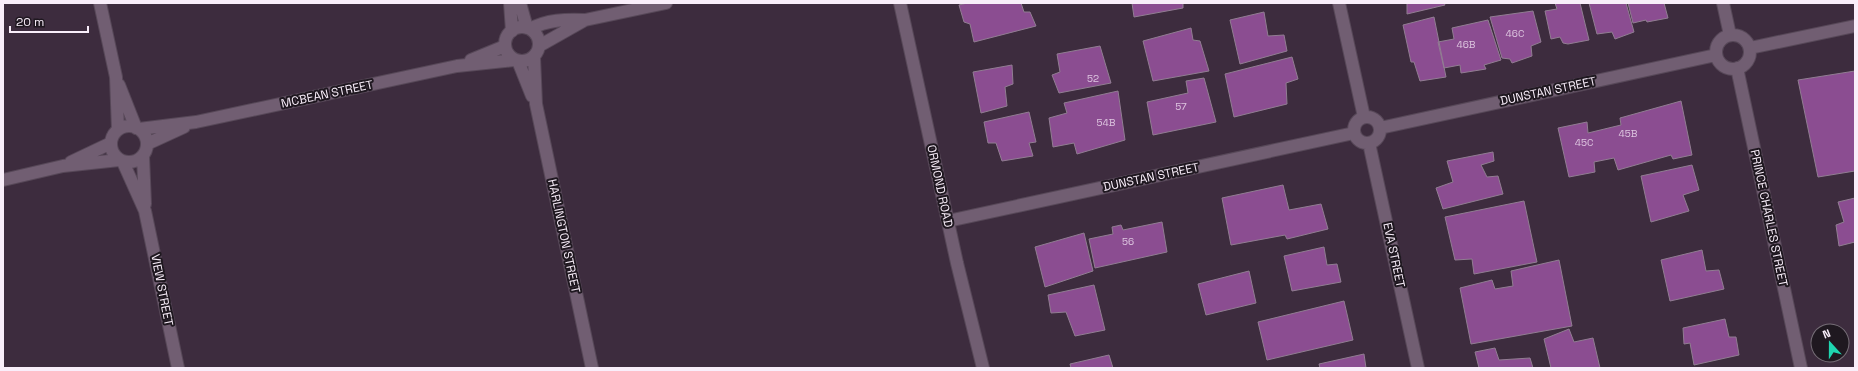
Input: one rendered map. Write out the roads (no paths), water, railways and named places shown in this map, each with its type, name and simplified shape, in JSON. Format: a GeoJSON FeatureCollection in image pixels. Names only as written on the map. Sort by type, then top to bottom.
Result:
{"type":"FeatureCollection","features":[{"type":"Feature","properties":{"kind":"street"},"geometry":{"type":"LineString","coordinates":[[63,166],[111,142],[118,130],[116,77],[100,3]]}},
{"type":"Feature","properties":{"kind":"street"},"geometry":{"type":"LineString","coordinates":[[510,3],[512,31]]}},
{"type":"Feature","properties":{"kind":"street"},"geometry":{"type":"LineString","coordinates":[[520,3],[529,29],[537,36],[539,46],[534,57],[529,60],[516,60],[506,52],[505,46],[506,38],[517,28],[529,29],[540,24],[567,19],[585,20],[666,3]]}},
{"type":"Feature","properties":{"kind":"street","name":"ORMOND ROAD"},"geometry":{"type":"LineString","coordinates":[[900,3],[948,221],[983,368]]}},
{"type":"Feature","properties":{"kind":"street"},"geometry":{"type":"LineString","coordinates":[[1339,3],[1364,117]]}},
{"type":"Feature","properties":{"kind":"street"},"geometry":{"type":"LineString","coordinates":[[1723,3],[1730,35]]}},
{"type":"Feature","properties":{"kind":"street"},"geometry":{"type":"LineString","coordinates":[[539,46],[585,20]]}},
{"type":"Feature","properties":{"kind":"street"},"geometry":{"type":"LineString","coordinates":[[1750,48],[1855,26]]}},
{"type":"Feature","properties":{"kind":"street"},"geometry":{"type":"LineString","coordinates":[[1730,35],[1740,36],[1748,43],[1750,48],[1750,54],[1746,63],[1737,68],[1726,67],[1718,60],[1716,55],[1718,45],[1725,37],[1730,35]]}},
{"type":"Feature","properties":{"kind":"street","name":"MCBEAN STREET"},"geometry":{"type":"LineString","coordinates":[[457,66],[505,46]]}},
{"type":"Feature","properties":{"kind":"street","name":"DUNSTAN STREET"},"geometry":{"type":"LineString","coordinates":[[1380,128],[1716,55]]}},
{"type":"Feature","properties":{"kind":"street","name":"HARLINGTON STREET"},"geometry":{"type":"LineString","coordinates":[[534,57],[536,104],[592,368]]}},
{"type":"Feature","properties":{"kind":"street","name":"MCBEAN STREET"},"geometry":{"type":"LineString","coordinates":[[137,128],[196,122],[457,66],[516,60]]}},
{"type":"Feature","properties":{"kind":"street","name":"HARLINGTON STREET"},"geometry":{"type":"LineString","coordinates":[[516,60],[536,104]]}},
{"type":"Feature","properties":{"kind":"street","name":"PRINCE CHARLES STREET"},"geometry":{"type":"LineString","coordinates":[[1737,68],[1801,368]]}},
{"type":"Feature","properties":{"kind":"street"},"geometry":{"type":"LineString","coordinates":[[116,77],[137,128]]}},
{"type":"Feature","properties":{"kind":"street"},"geometry":{"type":"LineString","coordinates":[[1364,117],[1376,120],[1380,128],[1380,132],[1376,139],[1369,143],[1359,141],[1354,133],[1354,125],[1364,117]]}},
{"type":"Feature","properties":{"kind":"street","name":"MCBEAN STREET"},"geometry":{"type":"LineString","coordinates":[[148,144],[196,122]]}},
{"type":"Feature","properties":{"kind":"street"},"geometry":{"type":"LineString","coordinates":[[3,180],[63,166],[121,161],[134,162],[143,156],[148,144],[144,133],[137,128],[130,126],[118,130]]}},
{"type":"Feature","properties":{"kind":"street","name":"DUNSTAN STREET"},"geometry":{"type":"LineString","coordinates":[[948,221],[1354,133]]}},
{"type":"Feature","properties":{"kind":"street"},"geometry":{"type":"LineString","coordinates":[[111,142],[113,152],[121,161]]}},
{"type":"Feature","properties":{"kind":"street","name":"EVA STREET"},"geometry":{"type":"LineString","coordinates":[[1369,143],[1418,368]]}},
{"type":"Feature","properties":{"kind":"street","name":"VIEW STREET"},"geometry":{"type":"LineString","coordinates":[[143,156],[145,211],[178,368]]}},
{"type":"Feature","properties":{"kind":"street","name":"VIEW STREET"},"geometry":{"type":"LineString","coordinates":[[121,161],[145,211]]}}]}
